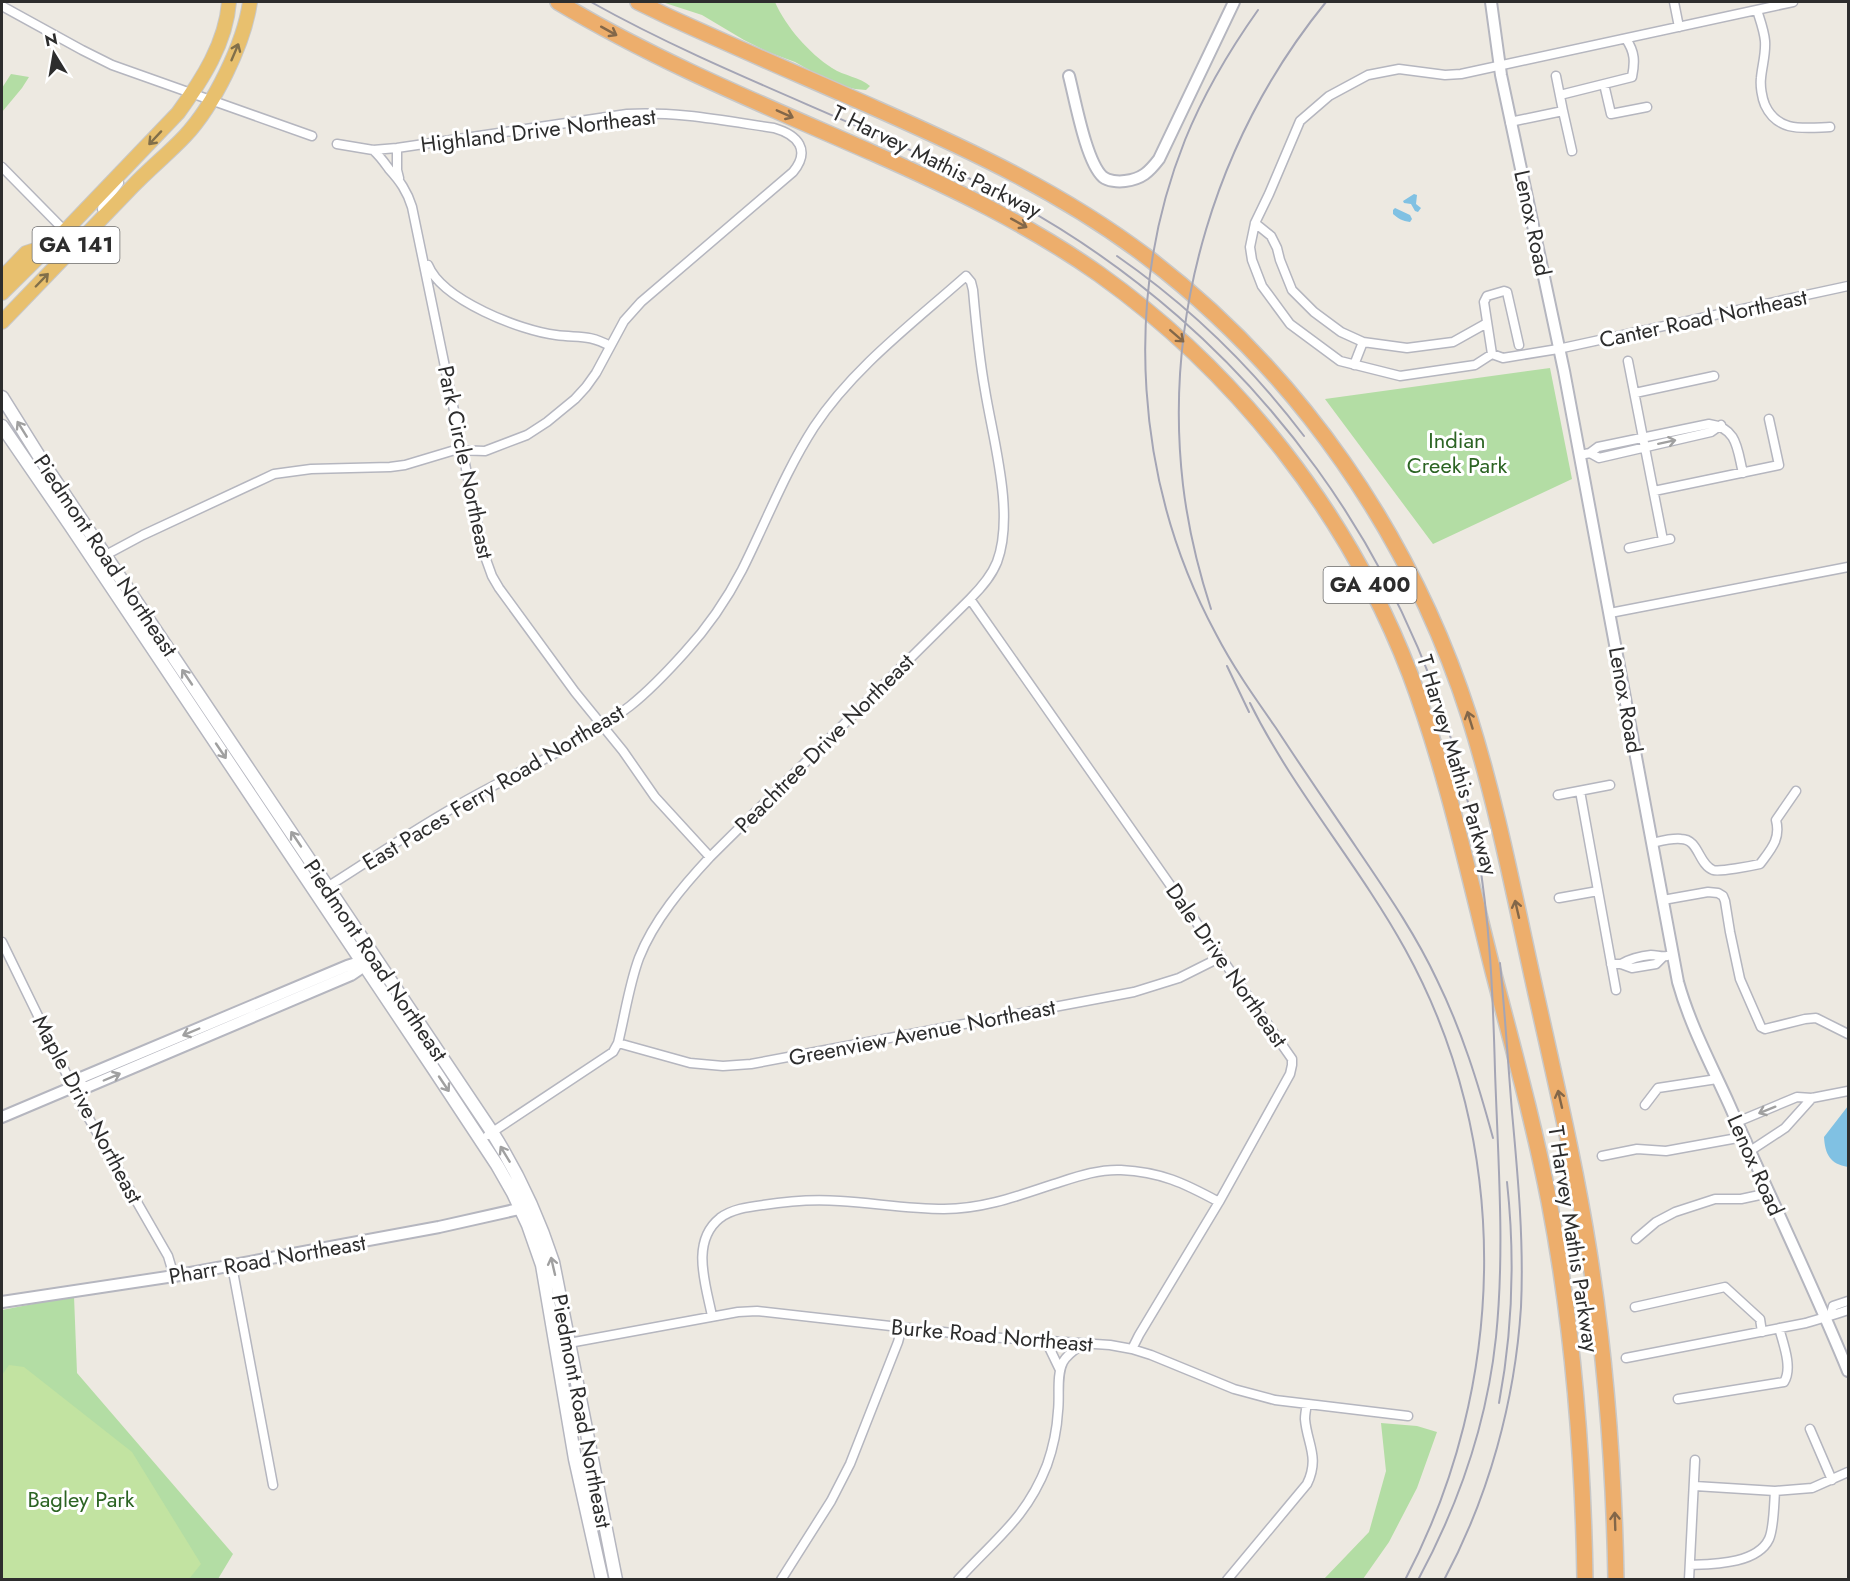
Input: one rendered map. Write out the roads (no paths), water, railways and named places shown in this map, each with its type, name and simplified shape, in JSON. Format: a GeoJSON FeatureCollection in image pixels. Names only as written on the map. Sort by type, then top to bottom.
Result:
{"type":"FeatureCollection","features":[{"type":"Feature","properties":{"kind":"highway","name":"GA 141"},"geometry":{"type":"LineString","coordinates":[[2,293],[139,156],[178,113],[193,93],[215,53],[229,2]]}},
{"type":"Feature","properties":{"kind":"highway","name":"GA 141"},"geometry":{"type":"LineString","coordinates":[[2,322],[186,135],[228,68],[239,43],[250,2]]}},
{"type":"Feature","properties":{"kind":"highway","name":"T Harvey Mathis Parkway"},"geometry":{"type":"LineString","coordinates":[[558,2],[612,33],[685,69],[973,199],[1026,226],[1077,258],[1147,311],[1213,371],[1274,439],[1327,512],[1358,563],[1380,607],[1419,700],[1446,787],[1531,1118],[1550,1206],[1570,1344],[1582,1482],[1585,1580]]}},
{"type":"Feature","properties":{"kind":"highway","name":"T Harvey Mathis Parkway"},"geometry":{"type":"LineString","coordinates":[[638,2],[992,161],[1047,190],[1100,224],[1174,279],[1251,350],[1307,413],[1368,498],[1409,570],[1443,645],[1468,716],[1497,820],[1562,1111],[1588,1246],[1609,1422],[1616,1580]]}},
{"type":"Feature","properties":{"kind":"highway"},"geometry":{"type":"LineString","coordinates":[[2,278],[26,254],[52,244]]}},
{"type":"Feature","properties":{"kind":"main road","name":"Piedmont Road Northeast"},"geometry":{"type":"LineString","coordinates":[[2,397],[106,555],[505,1179],[526,1208],[538,1218],[553,1262],[616,1580]]}},
{"type":"Feature","properties":{"kind":"main road","name":"Piedmont Road Northeast"},"geometry":{"type":"LineString","coordinates":[[2,426],[94,563],[322,891]]}},
{"type":"Feature","properties":{"kind":"main road","name":"Piedmont Road Northeast"},"geometry":{"type":"LineString","coordinates":[[367,962],[492,1132],[515,1171],[542,1265],[575,1460],[602,1580]]}},
{"type":"Feature","properties":{"kind":"street"},"geometry":{"type":"LineString","coordinates":[[1069,75],[1093,163],[1102,176],[1108,179],[1120,182],[1137,179],[1148,173],[1159,159],[1234,2]]}},
{"type":"Feature","properties":{"kind":"street","name":"Lenox Road"},"geometry":{"type":"LineString","coordinates":[[1491,2],[1510,122],[1534,224],[1558,349],[1585,454],[1610,613],[1663,900],[1668,956],[1684,1004],[1716,1079],[1828,1315],[1848,1371]]}},
{"type":"Feature","properties":{"kind":"street"},"geometry":{"type":"LineString","coordinates":[[1674,2],[1679,27]]}},
{"type":"Feature","properties":{"kind":"street"},"geometry":{"type":"LineString","coordinates":[[1519,345],[1507,292],[1504,291],[1487,296],[1485,299],[1492,354],[1475,365],[1400,376],[1340,361],[1290,324],[1262,286],[1252,260],[1250,247],[1255,223],[1300,121],[1329,96],[1368,75],[1399,69],[1445,75],[1461,74],[1793,2]]}},
{"type":"Feature","properties":{"kind":"street"},"geometry":{"type":"LineString","coordinates":[[2,6],[112,65],[312,136]]}},
{"type":"Feature","properties":{"kind":"street"},"geometry":{"type":"LineString","coordinates":[[1757,10],[1765,43],[1760,81],[1763,101],[1770,115],[1789,127],[1830,126]]}},
{"type":"Feature","properties":{"kind":"street"},"geometry":{"type":"LineString","coordinates":[[1560,94],[1632,77],[1634,64],[1631,62],[1623,39]]}},
{"type":"Feature","properties":{"kind":"street"},"geometry":{"type":"LineString","coordinates":[[1556,76],[1572,151]]}},
{"type":"Feature","properties":{"kind":"street"},"geometry":{"type":"LineString","coordinates":[[1604,84],[1611,114],[1647,107]]}},
{"type":"Feature","properties":{"kind":"street"},"geometry":{"type":"LineString","coordinates":[[1510,122],[1563,111]]}},
{"type":"Feature","properties":{"kind":"street","name":"Highland Drive Northeast"},"geometry":{"type":"LineString","coordinates":[[336,144],[373,150],[397,148],[648,113],[675,114],[774,128],[793,136],[801,145],[802,150],[802,158],[793,172],[641,302],[624,321],[610,346]]}},
{"type":"Feature","properties":{"kind":"street","name":"Park Circle Northeast"},"geometry":{"type":"LineString","coordinates":[[397,148],[399,179]]}},
{"type":"Feature","properties":{"kind":"street","name":"Park Circle Northeast"},"geometry":{"type":"LineString","coordinates":[[373,150],[399,179],[408,193],[422,248],[483,551],[492,576],[575,692],[623,752],[655,797],[710,856]]}},
{"type":"Feature","properties":{"kind":"street"},"geometry":{"type":"LineString","coordinates":[[107,213],[102,209],[103,204],[139,156]]}},
{"type":"Feature","properties":{"kind":"street"},"geometry":{"type":"LineString","coordinates":[[4,173],[65,231]]}},
{"type":"Feature","properties":{"kind":"street"},"geometry":{"type":"LineString","coordinates":[[1255,223],[1271,236],[1292,290],[1314,312],[1341,332],[1363,342],[1407,348],[1453,342],[1487,323]]}},
{"type":"Feature","properties":{"kind":"street"},"geometry":{"type":"LineString","coordinates":[[94,563],[143,535],[274,474],[311,469],[390,467],[462,449],[485,451],[526,435],[547,422],[586,387],[610,346],[591,337],[555,335],[530,330],[466,302],[436,280],[422,248]]}},
{"type":"Feature","properties":{"kind":"street","name":"Peachtree Drive Northeast"},"geometry":{"type":"LineString","coordinates":[[618,1043],[634,973],[645,945],[680,892],[710,856],[987,582],[997,562],[1002,542],[1001,485],[985,389],[973,290],[966,276]]}},
{"type":"Feature","properties":{"kind":"street","name":"East Paces Ferry Road Northeast"},"geometry":{"type":"LineString","coordinates":[[322,891],[453,807],[602,725],[655,684],[712,619],[742,571],[798,454],[835,399],[871,360],[966,276]]}},
{"type":"Feature","properties":{"kind":"street","name":"Canter Road Northeast"},"geometry":{"type":"LineString","coordinates":[[1492,354],[1503,358],[1558,349],[1848,286]]}},
{"type":"Feature","properties":{"kind":"street"},"geometry":{"type":"LineString","coordinates":[[1354,365],[1363,342]]}},
{"type":"Feature","properties":{"kind":"street"},"geometry":{"type":"LineString","coordinates":[[1628,361],[1654,491],[1667,539],[1629,548]]}},
{"type":"Feature","properties":{"kind":"street"},"geometry":{"type":"LineString","coordinates":[[1635,393],[1714,376]]}},
{"type":"Feature","properties":{"kind":"street"},"geometry":{"type":"LineString","coordinates":[[1654,491],[1779,465],[1769,418]]}},
{"type":"Feature","properties":{"kind":"street"},"geometry":{"type":"LineString","coordinates":[[1585,454],[1599,458],[1644,442],[1711,432],[1721,425],[1734,436],[1743,473]]}},
{"type":"Feature","properties":{"kind":"street"},"geometry":{"type":"LineString","coordinates":[[1610,613],[1848,567]]}},
{"type":"Feature","properties":{"kind":"street","name":"Dale Drive Northeast"},"geometry":{"type":"LineString","coordinates":[[970,599],[1289,1054],[1292,1065],[1290,1074],[1219,1202],[1132,1349]]}},
{"type":"Feature","properties":{"kind":"street"},"geometry":{"type":"LineString","coordinates":[[1558,795],[1610,785]]}},
{"type":"Feature","properties":{"kind":"street"},"geometry":{"type":"LineString","coordinates":[[1580,791],[1598,891],[1616,964],[1616,990]]}},
{"type":"Feature","properties":{"kind":"street"},"geometry":{"type":"LineString","coordinates":[[1652,843],[1683,838],[1692,843],[1704,863],[1718,871],[1760,864],[1772,848],[1779,832],[1776,820],[1796,791]]}},
{"type":"Feature","properties":{"kind":"street"},"geometry":{"type":"LineString","coordinates":[[1559,897],[1598,891]]}},
{"type":"Feature","properties":{"kind":"street"},"geometry":{"type":"LineString","coordinates":[[1663,900],[1708,892],[1723,896],[1740,979],[1761,1027],[1765,1029],[1816,1018],[1848,1034]]}},
{"type":"Feature","properties":{"kind":"street","name":"Maple Drive Northeast"},"geometry":{"type":"LineString","coordinates":[[2,942],[84,1110],[168,1256],[174,1276]]}},
{"type":"Feature","properties":{"kind":"street"},"geometry":{"type":"LineString","coordinates":[[1616,964],[1630,958],[1668,956]]}},
{"type":"Feature","properties":{"kind":"street","name":"Greenview Avenue Northeast"},"geometry":{"type":"LineString","coordinates":[[618,1043],[690,1063],[723,1066],[751,1064],[1134,992],[1179,978],[1221,957]]}},
{"type":"Feature","properties":{"kind":"street"},"geometry":{"type":"LineString","coordinates":[[2,1117],[73,1087],[82,1077],[367,962]]}},
{"type":"Feature","properties":{"kind":"street"},"geometry":{"type":"LineString","coordinates":[[481,1140],[606,1058],[618,1043]]}},
{"type":"Feature","properties":{"kind":"street"},"geometry":{"type":"LineString","coordinates":[[1646,1105],[1658,1088],[1716,1079]]}},
{"type":"Feature","properties":{"kind":"street"},"geometry":{"type":"LineString","coordinates":[[1737,1122],[1797,1097],[1812,1098],[1848,1090]]}},
{"type":"Feature","properties":{"kind":"street"},"geometry":{"type":"LineString","coordinates":[[1750,1151],[1785,1128],[1785,1124],[1791,1117],[1812,1098]]}},
{"type":"Feature","properties":{"kind":"street"},"geometry":{"type":"LineString","coordinates":[[1790,1101],[1796,1114]]}},
{"type":"Feature","properties":{"kind":"street"},"geometry":{"type":"LineString","coordinates":[[1602,1156],[1637,1149],[1666,1151],[1743,1137]]}},
{"type":"Feature","properties":{"kind":"street"},"geometry":{"type":"LineString","coordinates":[[712,1316],[702,1261],[704,1242],[709,1230],[719,1219],[745,1207],[817,1200],[941,1209],[966,1208],[996,1203],[1084,1174],[1119,1170],[1147,1172],[1169,1177],[1219,1202]]}},
{"type":"Feature","properties":{"kind":"street"},"geometry":{"type":"LineString","coordinates":[[1636,1239],[1656,1222],[1675,1212],[1715,1200],[1741,1199],[1769,1193]]}},
{"type":"Feature","properties":{"kind":"street","name":"Pharr Road Northeast"},"geometry":{"type":"LineString","coordinates":[[2,1302],[232,1266],[526,1208]]}},
{"type":"Feature","properties":{"kind":"street"},"geometry":{"type":"LineString","coordinates":[[232,1266],[273,1485]]}},
{"type":"Feature","properties":{"kind":"street"},"geometry":{"type":"LineString","coordinates":[[1635,1307],[1725,1287],[1760,1319],[1762,1332]]}},
{"type":"Feature","properties":{"kind":"street"},"geometry":{"type":"LineString","coordinates":[[1626,1358],[1806,1323],[1837,1314],[1848,1305]]}},
{"type":"Feature","properties":{"kind":"street","name":"Burke Road Northeast"},"geometry":{"type":"LineString","coordinates":[[569,1343],[712,1316],[757,1311],[1046,1341],[1110,1345],[1132,1349],[1234,1389],[1275,1400],[1408,1416]]}},
{"type":"Feature","properties":{"kind":"street"},"geometry":{"type":"LineString","coordinates":[[781,1580],[831,1501],[850,1464],[902,1327]]}},
{"type":"Feature","properties":{"kind":"street"},"geometry":{"type":"LineString","coordinates":[[1678,1400],[1784,1382],[1788,1366],[1779,1328]]}},
{"type":"Feature","properties":{"kind":"street"},"geometry":{"type":"LineString","coordinates":[[1046,1341],[1060,1370]]}},
{"type":"Feature","properties":{"kind":"street"},"geometry":{"type":"LineString","coordinates":[[958,1580],[1012,1525],[1036,1488],[1047,1463],[1054,1437],[1060,1370],[1067,1357],[1083,1344]]}},
{"type":"Feature","properties":{"kind":"street"},"geometry":{"type":"LineString","coordinates":[[1227,1580],[1307,1484],[1312,1473],[1313,1455],[1305,1419],[1307,1404]]}},
{"type":"Feature","properties":{"kind":"street"},"geometry":{"type":"LineString","coordinates":[[1810,1429],[1832,1480]]}},
{"type":"Feature","properties":{"kind":"street"},"geometry":{"type":"LineString","coordinates":[[1689,1580],[1695,1460]]}},
{"type":"Feature","properties":{"kind":"street"},"geometry":{"type":"LineString","coordinates":[[1695,1486],[1775,1491],[1812,1488],[1848,1473]]}},
{"type":"Feature","properties":{"kind":"street"},"geometry":{"type":"LineString","coordinates":[[1690,1565],[1725,1564],[1761,1549],[1770,1538],[1775,1491]]}},
{"type":"Feature","properties":{"kind":"water"},"geometry":{"type":"Polygon","coordinates":[[[1414,194],[1417,195],[1416,204],[1421,208],[1418,212],[1411,204],[1403,201],[1414,194]]]}},
{"type":"Feature","properties":{"kind":"water"},"geometry":{"type":"Polygon","coordinates":[[[1395,208],[1410,215],[1412,219],[1410,222],[1401,220],[1393,214],[1395,208]]]}},
{"type":"Feature","properties":{"kind":"water"},"geometry":{"type":"Polygon","coordinates":[[[1848,1106],[1848,1167],[1833,1161],[1827,1153],[1824,1137],[1848,1106]]]}},
{"type":"Feature","properties":{"kind":"railway"},"geometry":{"type":"LineString","coordinates":[[591,2],[694,54],[956,172],[1007,198],[1096,253],[1178,317],[1252,389],[1317,468],[1372,555],[1418,647],[1453,745],[1477,847],[1488,931],[1493,1015],[1500,1271],[1492,1369],[1486,1401],[1469,1462],[1446,1522],[1418,1580]]}},
{"type":"Feature","properties":{"kind":"railway"},"geometry":{"type":"LineString","coordinates":[[1211,609],[1194,548],[1183,485],[1179,420],[1182,356],[1191,292],[1206,229],[1228,168],[1255,110],[1288,54],[1326,2]]}},
{"type":"Feature","properties":{"kind":"railway"},"geometry":{"type":"LineString","coordinates":[[1258,10],[1227,57],[1200,106],[1185,140],[1165,200],[1152,263],[1146,326],[1146,390],[1154,453],[1168,516],[1189,576],[1216,634],[1244,682],[1378,879],[1419,945],[1446,999],[1462,1038],[1493,1138]]}},
{"type":"Feature","properties":{"kind":"railway"},"geometry":{"type":"LineString","coordinates":[[1117,256],[1169,295],[1218,338],[1263,385],[1304,436]]}},
{"type":"Feature","properties":{"kind":"railway"},"geometry":{"type":"LineString","coordinates":[[1227,666],[1249,712]]}},
{"type":"Feature","properties":{"kind":"railway"},"geometry":{"type":"LineString","coordinates":[[1250,703],[1286,766],[1367,887],[1405,949],[1440,1024],[1465,1102],[1480,1183],[1484,1264],[1479,1346],[1464,1426],[1439,1505],[1405,1580]]}},
{"type":"Feature","properties":{"kind":"railway"},"geometry":{"type":"LineString","coordinates":[[1444,1580],[1460,1548],[1487,1481],[1506,1413],[1518,1342],[1522,1283],[1521,1234],[1500,963]]}},
{"type":"Feature","properties":{"kind":"railway"},"geometry":{"type":"LineString","coordinates":[[1499,1403],[1510,1320],[1512,1265],[1507,1182]]}},
{"type":"Feature","properties":{"kind":"park label","name":"Indian Creek Park"},"geometry":{"type":"Point","coordinates":[1457,452]}},
{"type":"Feature","properties":{"kind":"park label","name":"Bagley Park"},"geometry":{"type":"Point","coordinates":[81,1499]}}]}
